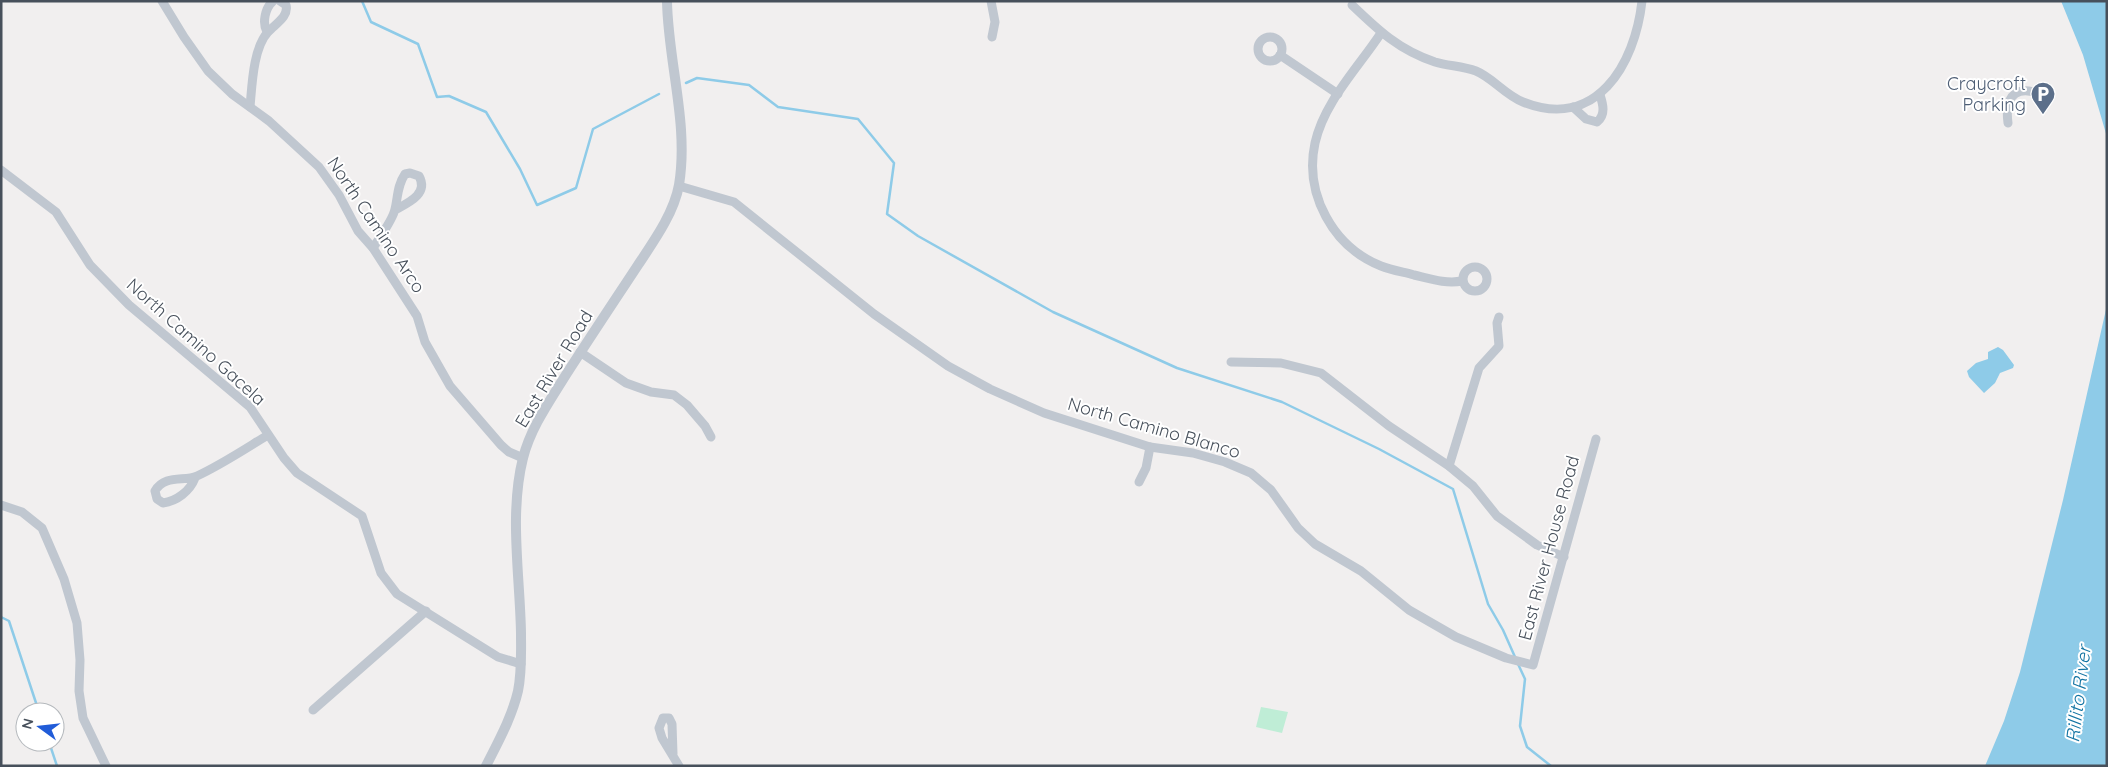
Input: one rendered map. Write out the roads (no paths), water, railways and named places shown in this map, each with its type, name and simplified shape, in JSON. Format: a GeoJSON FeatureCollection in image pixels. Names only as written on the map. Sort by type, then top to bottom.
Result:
{"type":"FeatureCollection","features":[{"type":"Feature","properties":{"kind":"street","name":"North Camino Arco"},"geometry":{"type":"LineString","coordinates":[[162,1],[208,71],[232,94],[269,121],[319,167],[339,195],[358,231],[373,248],[417,316],[425,342],[450,386],[501,445],[509,452],[523,458]]}},
{"type":"Feature","properties":{"kind":"street"},"geometry":{"type":"LineString","coordinates":[[267,32],[264,21],[268,7],[273,1]]}},
{"type":"Feature","properties":{"kind":"street"},"geometry":{"type":"LineString","coordinates":[[250,107],[253,68],[267,32],[278,24],[286,10],[286,4],[280,1]]}},
{"type":"Feature","properties":{"kind":"street","name":"East River Road"},"geometry":{"type":"LineString","coordinates":[[486,766],[514,704],[521,664],[517,504],[523,458],[541,415],[580,352],[659,234],[679,186],[682,152],[681,124],[668,30],[667,1]]}},
{"type":"Feature","properties":{"kind":"street"},"geometry":{"type":"LineString","coordinates":[[991,1],[995,22],[992,37]]}},
{"type":"Feature","properties":{"kind":"street"},"geometry":{"type":"LineString","coordinates":[[1350,2],[1381,33],[1424,58],[1476,71],[1520,101],[1548,110],[1573,107],[1592,100],[1600,94],[1622,66],[1632,45],[1640,20],[1642,1]]}},
{"type":"Feature","properties":{"kind":"street"},"geometry":{"type":"LineString","coordinates":[[1381,33],[1338,94],[1320,127],[1313,161],[1318,198],[1324,216],[1343,240],[1355,251],[1375,264],[1450,283],[1462,281]]}},
{"type":"Feature","properties":{"kind":"street"},"geometry":{"type":"LineString","coordinates":[[1280,55],[1338,94]]}},
{"type":"Feature","properties":{"kind":"street"},"geometry":{"type":"LineString","coordinates":[[2008,123],[2008,106],[2010,98],[2014,93],[2021,90],[2038,93],[2046,97]]}},
{"type":"Feature","properties":{"kind":"street"},"geometry":{"type":"LineString","coordinates":[[1573,107],[1586,119],[1597,122],[1600,119],[1603,108],[1600,94]]}},
{"type":"Feature","properties":{"kind":"street","name":"North Camino Gacela"},"geometry":{"type":"LineString","coordinates":[[1,170],[56,212],[90,265],[129,305],[250,407],[284,458],[297,473],[362,516],[381,573],[397,594],[498,657],[521,664]]}},
{"type":"Feature","properties":{"kind":"street","name":"North Camino Blanco"},"geometry":{"type":"LineString","coordinates":[[679,186],[734,202],[874,314],[948,366],[990,389],[1044,413],[1150,447],[1193,453],[1225,462],[1251,473],[1271,490],[1298,528],[1315,544],[1361,571],[1409,610],[1456,637],[1506,658],[1533,665]]}},
{"type":"Feature","properties":{"kind":"street"},"geometry":{"type":"LineString","coordinates":[[373,248],[395,210]]}},
{"type":"Feature","properties":{"kind":"street"},"geometry":{"type":"LineString","coordinates":[[1449,466],[1479,368],[1499,346],[1496,323],[1499,316]]}},
{"type":"Feature","properties":{"kind":"street"},"geometry":{"type":"LineString","coordinates":[[580,352],[626,383],[651,392],[674,395],[688,405],[705,426],[711,438]]}},
{"type":"Feature","properties":{"kind":"street"},"geometry":{"type":"LineString","coordinates":[[1231,362],[1280,363],[1321,373],[1389,426],[1449,466],[1473,486],[1497,516],[1537,546],[1564,557]]}},
{"type":"Feature","properties":{"kind":"street"},"geometry":{"type":"LineString","coordinates":[[195,478],[268,435]]}},
{"type":"Feature","properties":{"kind":"street","name":"East River House Road"},"geometry":{"type":"LineString","coordinates":[[1533,665],[1596,439]]}},
{"type":"Feature","properties":{"kind":"street"},"geometry":{"type":"LineString","coordinates":[[1139,482],[1146,468],[1150,447]]}},
{"type":"Feature","properties":{"kind":"street"},"geometry":{"type":"LineString","coordinates":[[1,505],[22,512],[42,528],[64,579],[77,623],[80,660],[79,690],[83,718],[106,766]]}},
{"type":"Feature","properties":{"kind":"street"},"geometry":{"type":"LineString","coordinates":[[313,710],[426,612]]}},
{"type":"Feature","properties":{"kind":"street"},"geometry":{"type":"LineString","coordinates":[[673,754],[679,766]]}},
{"type":"Feature","properties":{"kind":"water"},"geometry":{"type":"Polygon","coordinates":[[[2061,1],[2107,1],[2107,137],[2083,55],[2061,1]]]}},
{"type":"Feature","properties":{"kind":"water","name":"Rillito River"},"geometry":{"type":"Polygon","coordinates":[[[2107,305],[2107,766],[1985,766],[2004,721],[2020,672],[2063,500],[2107,305]]]}},
{"type":"Feature","properties":{"kind":"water"},"geometry":{"type":"Polygon","coordinates":[[[1998,347],[2003,350],[2014,365],[2013,368],[2000,373],[1995,383],[1984,393],[1969,377],[1967,371],[1976,363],[1988,359],[1988,352],[1998,347]]]}},
{"type":"Feature","properties":{"kind":"waterway"},"geometry":{"type":"LineString","coordinates":[[362,1],[371,22],[418,44],[437,97],[449,96],[486,112],[520,169],[537,205],[576,188],[593,129],[659,94]]}},
{"type":"Feature","properties":{"kind":"waterway"},"geometry":{"type":"LineString","coordinates":[[686,83],[697,78],[749,85],[778,107],[858,119],[894,163],[887,214],[918,236],[1053,312],[1177,368],[1282,402],[1379,449],[1453,489],[1488,604],[1503,630],[1515,657]]}},
{"type":"Feature","properties":{"kind":"waterway"},"geometry":{"type":"LineString","coordinates":[[1,617],[9,621],[36,702]]}},
{"type":"Feature","properties":{"kind":"waterway"},"geometry":{"type":"LineString","coordinates":[[1518,664],[1525,679],[1520,726],[1527,747],[1551,766]]}},
{"type":"Feature","properties":{"kind":"waterway"},"geometry":{"type":"LineString","coordinates":[[52,752],[57,766]]}},
{"type":"Feature","properties":{"kind":"place","name":"Craycroft Parking"},"geometry":{"type":"Point","coordinates":[2043,115]}}]}
